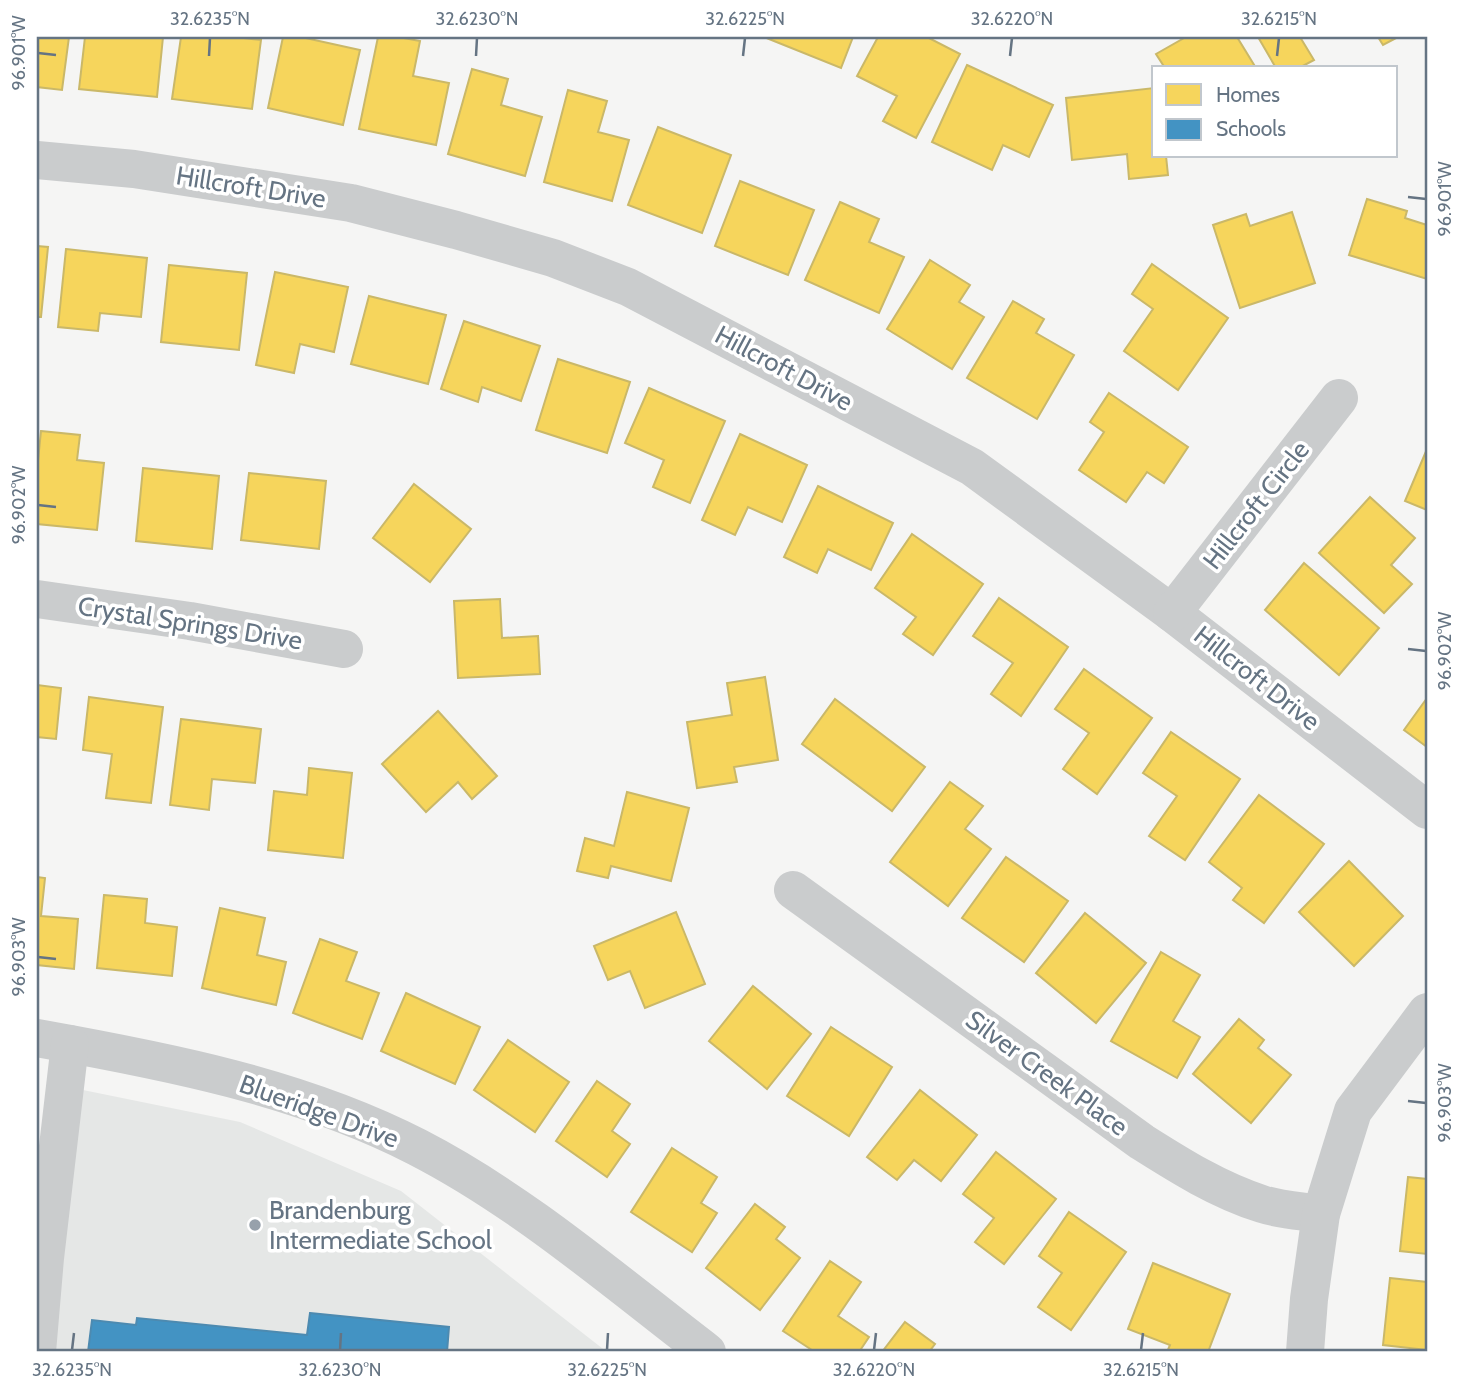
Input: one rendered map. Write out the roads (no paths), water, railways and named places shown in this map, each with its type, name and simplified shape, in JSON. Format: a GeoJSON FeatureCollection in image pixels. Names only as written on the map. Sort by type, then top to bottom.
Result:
{"type":"FeatureCollection","features":[{"type":"Feature","properties":{"kind":"street","name":"Hillcroft Drive"},"geometry":{"type":"LineString","coordinates":[[37,160],[134,169],[351,203],[553,258],[628,287],[972,467],[1172,613],[1427,810]]}},
{"type":"Feature","properties":{"kind":"street","name":"Hillcroft Circle"},"geometry":{"type":"LineString","coordinates":[[1172,613],[1339,398]]}},
{"type":"Feature","properties":{"kind":"street","name":"Crystal Springs Drive"},"geometry":{"type":"LineString","coordinates":[[37,599],[190,621],[344,649]]}},
{"type":"Feature","properties":{"kind":"street","name":"Silver Creek Place"},"geometry":{"type":"LineString","coordinates":[[793,890],[1142,1142],[1186,1170],[1264,1205],[1321,1214]]}},
{"type":"Feature","properties":{"kind":"street"},"geometry":{"type":"LineString","coordinates":[[1305,1352],[1309,1299],[1321,1214],[1353,1111],[1427,1012]]}},
{"type":"Feature","properties":{"kind":"street"},"geometry":{"type":"LineString","coordinates":[[37,1352],[45,1258],[53,1041]]}},
{"type":"Feature","properties":{"kind":"street","name":"Blueridge Drive"},"geometry":{"type":"LineString","coordinates":[[53,1041],[177,1065],[245,1083],[337,1112],[417,1147],[488,1189],[707,1352]]}},
{"type":"Feature","properties":{"kind":"place","name":"Brandenburg Intermediate School"},"geometry":{"type":"Point","coordinates":[255,1225]}}]}
